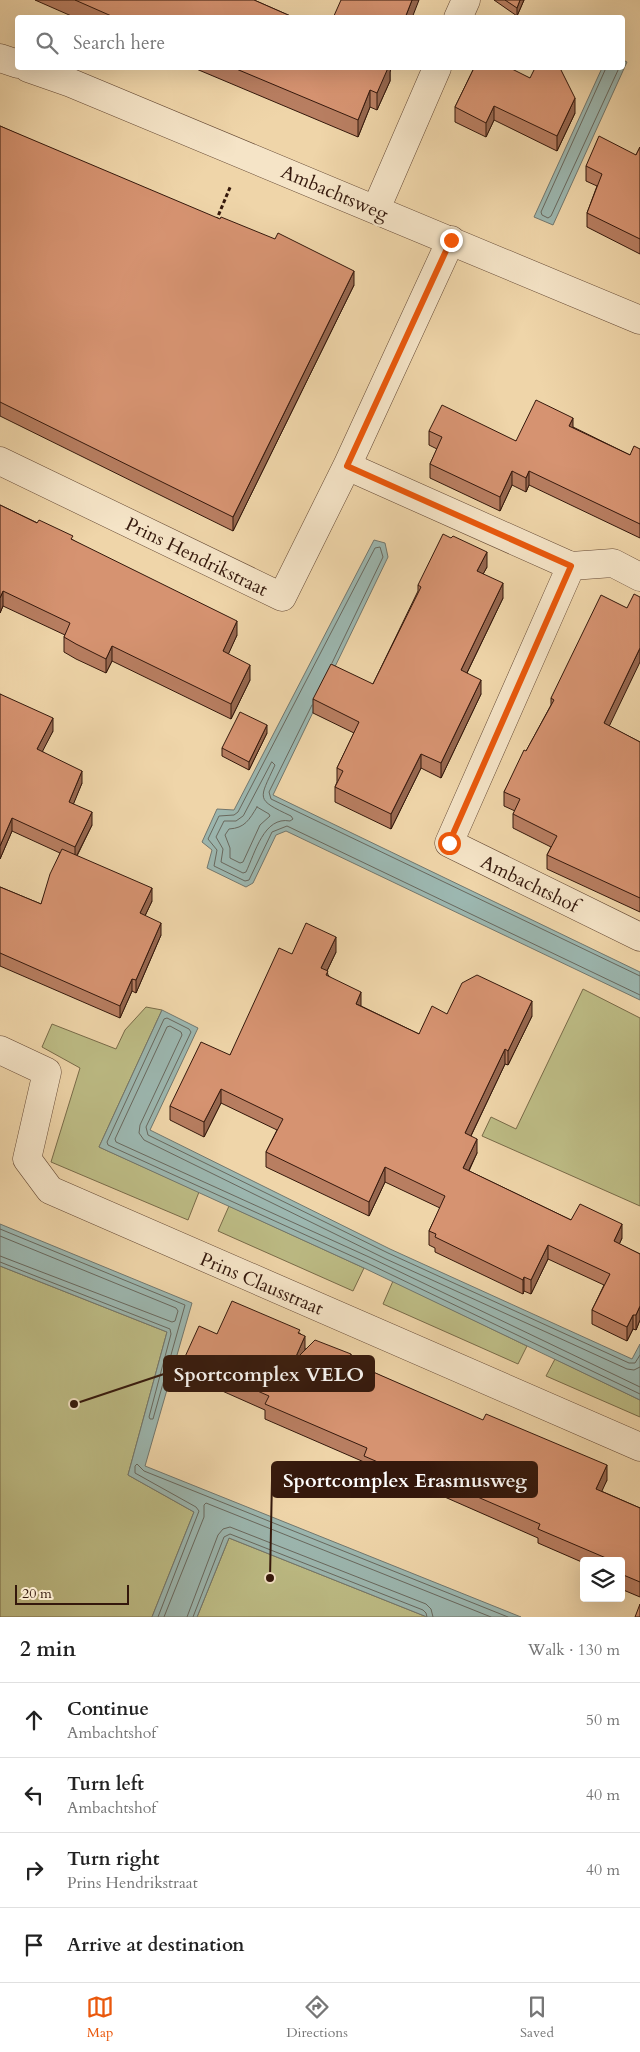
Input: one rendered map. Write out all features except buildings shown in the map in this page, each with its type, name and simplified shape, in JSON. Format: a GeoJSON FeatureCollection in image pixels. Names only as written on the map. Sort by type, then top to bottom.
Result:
{"type":"FeatureCollection","features":[{"type":"Feature","properties":{"kind":"street"},"geometry":{"type":"LineString","coordinates":[[459,15],[466,0]]}},
{"type":"Feature","properties":{"kind":"street"},"geometry":{"type":"LineString","coordinates":[[0,58],[15,63]]}},
{"type":"Feature","properties":{"kind":"street","name":"Ambachtsweg"},"geometry":{"type":"LineString","coordinates":[[34,70],[80,86],[640,320]]}},
{"type":"Feature","properties":{"kind":"street"},"geometry":{"type":"LineString","coordinates":[[376,209],[436,70]]}},
{"type":"Feature","properties":{"kind":"street","name":"Prins Hendrikstraat"},"geometry":{"type":"LineString","coordinates":[[0,461],[282,597],[347,466],[451,240]]}},
{"type":"Feature","properties":{"kind":"street"},"geometry":{"type":"LineString","coordinates":[[347,466],[571,566],[613,563],[640,577]]}},
{"type":"Feature","properties":{"kind":"street","name":"Ambachtshof"},"geometry":{"type":"LineString","coordinates":[[571,566],[449,843],[640,936]]}},
{"type":"Feature","properties":{"kind":"street","name":"Prins Clausstraat"},"geometry":{"type":"LineString","coordinates":[[0,1050],[47,1072],[27,1159],[50,1190],[640,1447]]}},
{"type":"Feature","properties":{"kind":"path"},"geometry":{"type":"LineString","coordinates":[[214,226],[243,154]]}},
{"type":"Feature","properties":{"kind":"shaded area"},"geometry":{"type":"Polygon","coordinates":[[[583,989],[640,1018],[640,1206],[482,1136],[491,1117],[516,1129],[583,989]]]}},
{"type":"Feature","properties":{"kind":"shaded area"},"geometry":{"type":"Polygon","coordinates":[[[146,1007],[162,1010],[99,1147],[199,1192],[188,1220],[51,1162],[80,1068],[42,1047],[52,1024],[116,1049],[125,1030],[146,1007]]]}},
{"type":"Feature","properties":{"kind":"shaded area"},"geometry":{"type":"Polygon","coordinates":[[[229,1206],[364,1268],[353,1291],[218,1231],[229,1206]]]}},
{"type":"Feature","properties":{"kind":"shaded area"},"geometry":{"type":"Polygon","coordinates":[[[0,1266],[167,1332],[128,1475],[194,1512],[152,1617],[0,1617],[0,1266]]]}},
{"type":"Feature","properties":{"kind":"shaded area"},"geometry":{"type":"Polygon","coordinates":[[[393,1281],[527,1346],[518,1364],[383,1304],[393,1281]]]}},
{"type":"Feature","properties":{"kind":"shaded area"},"geometry":{"type":"Polygon","coordinates":[[[555,1359],[640,1400],[640,1417],[546,1376],[555,1359]]]}},
{"type":"Feature","properties":{"kind":"shaded area"},"geometry":{"type":"Polygon","coordinates":[[[229,1538],[427,1617],[197,1617],[229,1538]]]}},
{"type":"Feature","properties":{"kind":"water"},"geometry":{"type":"Polygon","coordinates":[[[601,70],[623,70],[553,225],[534,217],[601,70]]]}},
{"type":"Feature","properties":{"kind":"water"},"geometry":{"type":"Polygon","coordinates":[[[374,540],[385,543],[388,557],[273,795],[640,972],[640,1000],[286,831],[276,835],[253,883],[246,887],[207,868],[212,850],[202,842],[217,809],[234,810],[374,540]]]}},
{"type":"Feature","properties":{"kind":"water"},"geometry":{"type":"Polygon","coordinates":[[[162,1010],[198,1028],[150,1130],[390,1249],[632,1359],[640,1344],[640,1400],[364,1268],[99,1147],[162,1010]]]}},
{"type":"Feature","properties":{"kind":"water"},"geometry":{"type":"Polygon","coordinates":[[[0,1224],[192,1303],[145,1466],[521,1617],[427,1617],[229,1538],[197,1617],[152,1617],[194,1512],[128,1475],[167,1332],[0,1266],[0,1224]]]}},
{"type":"Feature","properties":{"kind":"place","name":"Sportcomplex VELO"},"geometry":{"type":"Point","coordinates":[74,1404]}},
{"type":"Feature","properties":{"kind":"place","name":"Sportcomplex Erasmusweg"},"geometry":{"type":"Point","coordinates":[270,1578]}},
{"type":"Feature","properties":{"kind":"route"},"geometry":{"type":"LineString","coordinates":[[449,843],[571,566],[347,466],[451,240]]}}]}
